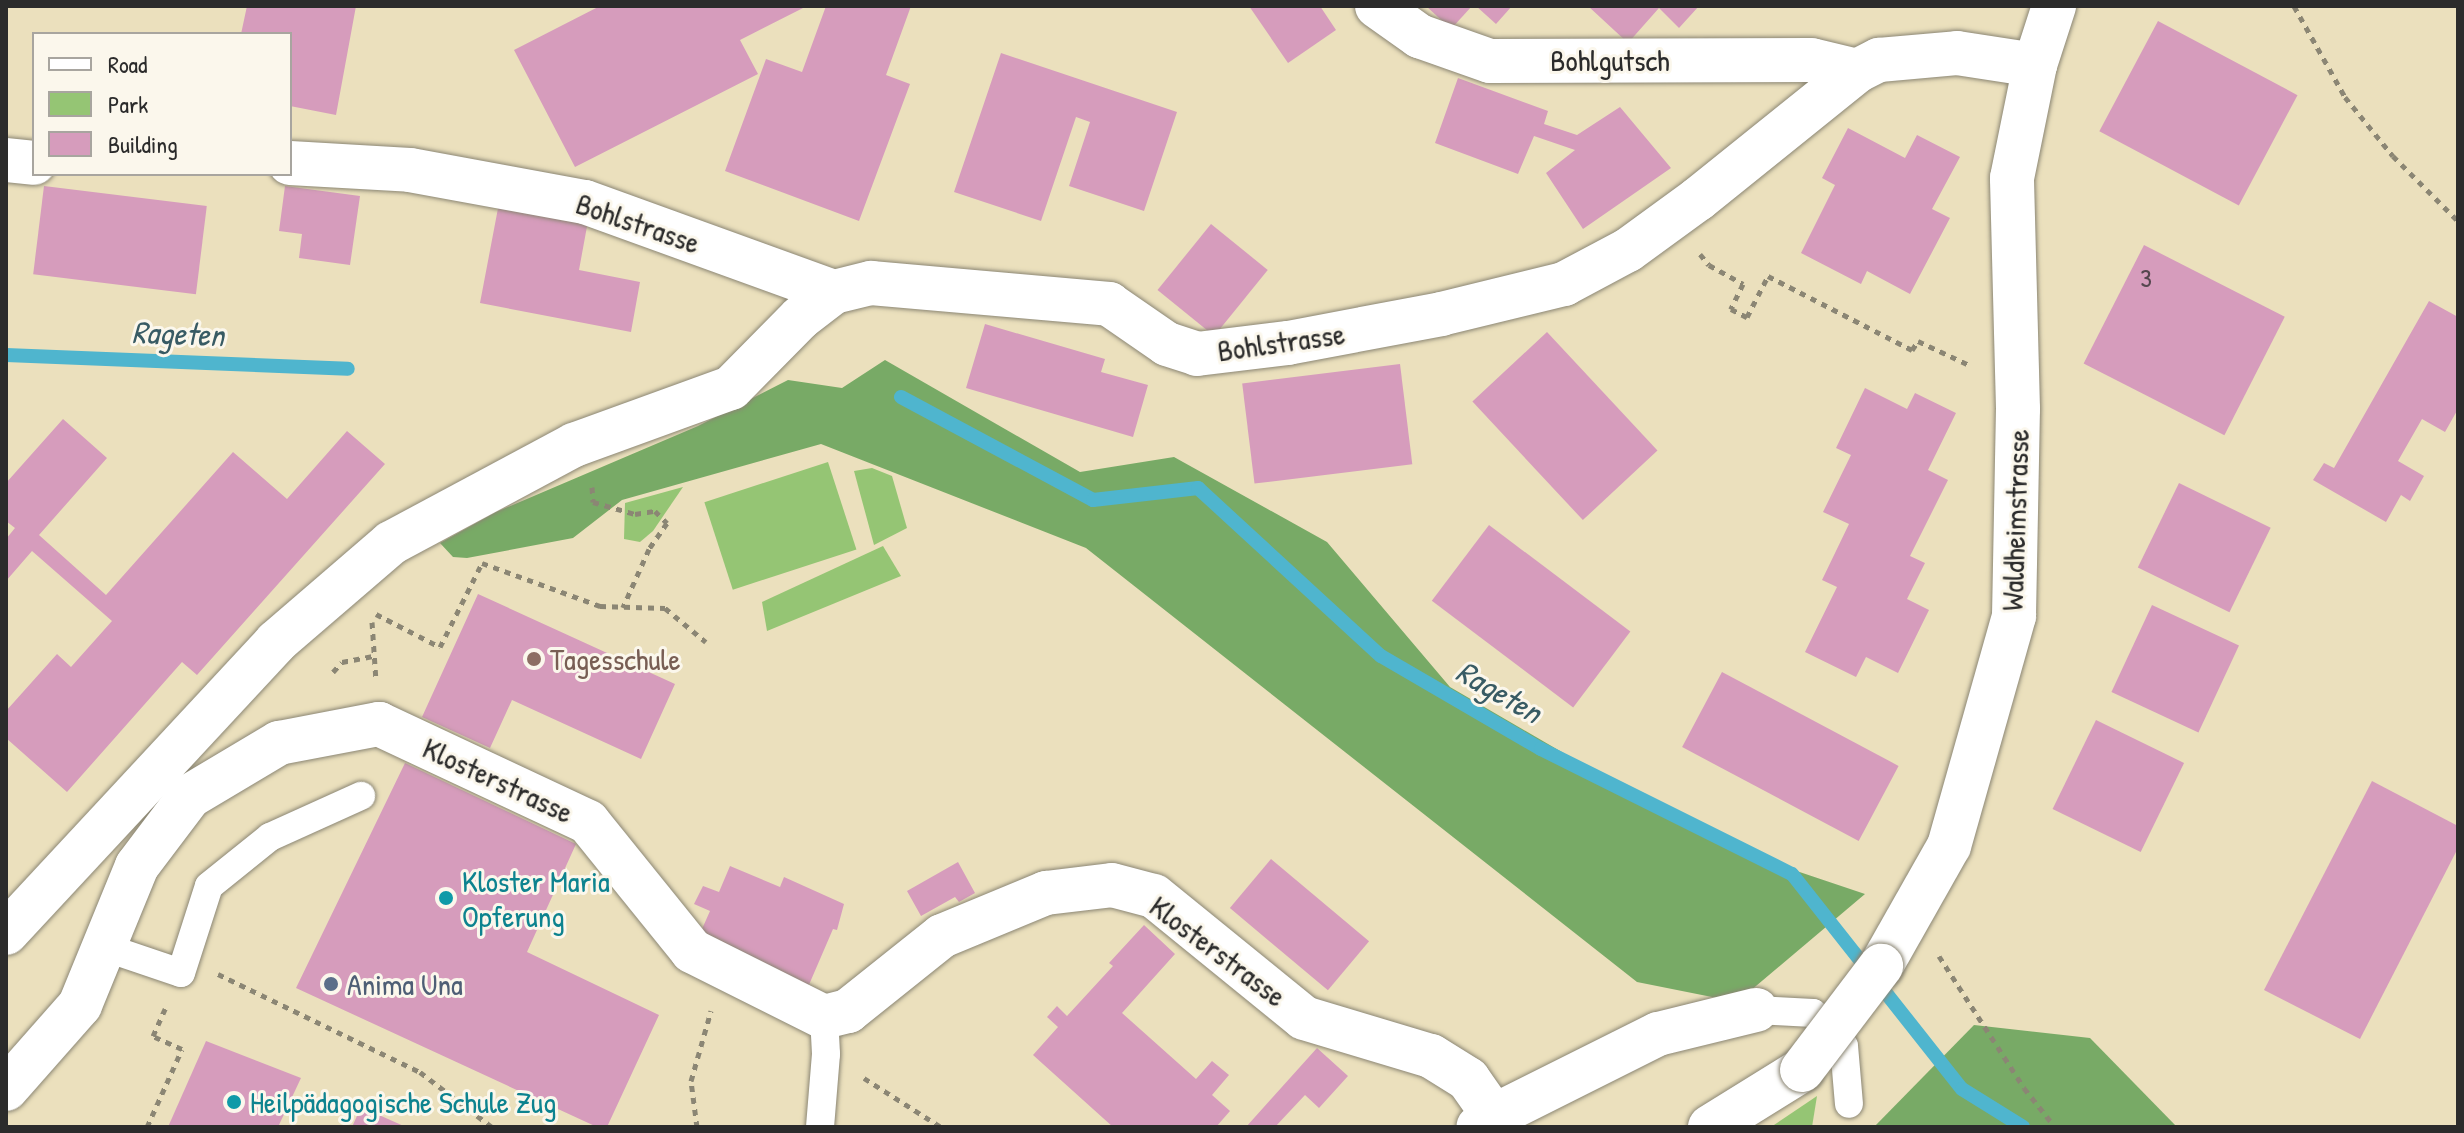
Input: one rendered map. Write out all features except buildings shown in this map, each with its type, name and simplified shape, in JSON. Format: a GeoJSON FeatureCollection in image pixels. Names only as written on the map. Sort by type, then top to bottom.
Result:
{"type":"FeatureCollection","features":[{"type":"Feature","properties":{"kind":"street","name":"Bohlgutsch"},"geometry":{"type":"LineString","coordinates":[[1377,6],[1419,36],[1490,61],[1811,60],[1857,71]]}},
{"type":"Feature","properties":{"kind":"street","name":"Waldheimstrasse"},"geometry":{"type":"LineString","coordinates":[[1710,1127],[1802,1070],[1881,966],[1949,846],[2014,616],[2018,409],[2012,178],[2035,65],[2054,6]]}},
{"type":"Feature","properties":{"kind":"street","name":"Bohlstrasse"},"geometry":{"type":"LineString","coordinates":[[292,163],[410,170],[585,202],[834,292],[871,283],[1109,304],[1167,344],[1197,354],[1288,343],[1441,314],[1564,284],[1628,250],[1698,199],[1857,71],[1879,60],[1957,53],[2035,65]]}},
{"type":"Feature","properties":{"kind":"street"},"geometry":{"type":"LineString","coordinates":[[6,160],[32,163]]}},
{"type":"Feature","properties":{"kind":"street"},"geometry":{"type":"LineString","coordinates":[[6,933],[276,642],[391,543],[574,445],[731,388],[800,318],[834,292]]}},
{"type":"Feature","properties":{"kind":"street"},"geometry":{"type":"LineString","coordinates":[[6,1089],[80,1005],[137,866],[190,796],[279,743],[379,724]]}},
{"type":"Feature","properties":{"kind":"street","name":"Klosterstrasse"},"geometry":{"type":"LineString","coordinates":[[379,724],[588,822],[692,951],[825,1035],[848,1011],[942,936],[1046,893],[1112,885],[1154,896],[1304,1018],[1431,1056],[1468,1079],[1486,1122]]}},
{"type":"Feature","properties":{"kind":"street"},"geometry":{"type":"LineString","coordinates":[[1486,1122],[1658,1034],[1767,1011]]}},
{"type":"Feature","properties":{"kind":"lane"},"geometry":{"type":"LineString","coordinates":[[104,947],[184,964],[209,886],[270,837],[361,796]]}},
{"type":"Feature","properties":{"kind":"lane"},"geometry":{"type":"LineString","coordinates":[[1767,1011],[1813,1013],[1844,1046],[1849,1104]]}},
{"type":"Feature","properties":{"kind":"lane"},"geometry":{"type":"LineString","coordinates":[[820,1127],[825,1035]]}},
{"type":"Feature","properties":{"kind":"path"},"geometry":{"type":"LineString","coordinates":[[2294,6],[2345,97],[2393,156],[2458,221]]}},
{"type":"Feature","properties":{"kind":"path"},"geometry":{"type":"LineString","coordinates":[[1692,243],[1709,265],[1743,284],[1731,309],[1747,317],[1768,276],[1912,350],[1918,341],[1969,364]]}},
{"type":"Feature","properties":{"kind":"path"},"geometry":{"type":"LineString","coordinates":[[593,481],[593,502],[635,514],[655,511],[667,523],[649,549],[623,607]]}},
{"type":"Feature","properties":{"kind":"path"},"geometry":{"type":"LineString","coordinates":[[379,724],[371,612],[440,647],[482,563],[600,606],[665,608],[706,642]]}},
{"type":"Feature","properties":{"kind":"path"},"geometry":{"type":"LineString","coordinates":[[333,672],[342,662],[374,656]]}},
{"type":"Feature","properties":{"kind":"path"},"geometry":{"type":"LineString","coordinates":[[1913,914],[2024,1088],[2055,1127]]}},
{"type":"Feature","properties":{"kind":"path"},"geometry":{"type":"LineString","coordinates":[[147,1127],[182,1049],[153,1036],[184,964],[223,978],[420,1072],[492,1127]]}},
{"type":"Feature","properties":{"kind":"path"},"geometry":{"type":"LineString","coordinates":[[697,1127],[691,1081],[713,1005]]}},
{"type":"Feature","properties":{"kind":"path"},"geometry":{"type":"LineString","coordinates":[[825,1035],[941,1127]]}},
{"type":"Feature","properties":{"kind":"green space"},"geometry":{"type":"Polygon","coordinates":[[[885,360],[1080,472],[1174,457],[1327,542],[1450,687],[1725,847],[1865,894],[1737,1002],[1637,982],[1086,548],[821,444],[622,500],[573,538],[467,558],[453,557],[440,543],[496,512],[698,426],[788,380],[842,388],[885,360]]]}},
{"type":"Feature","properties":{"kind":"green space"},"geometry":{"type":"Polygon","coordinates":[[[828,462],[856,549],[733,590],[704,502],[828,462]]]}},
{"type":"Feature","properties":{"kind":"green space"},"geometry":{"type":"Polygon","coordinates":[[[872,468],[892,476],[907,528],[874,545],[854,471],[872,468]]]}},
{"type":"Feature","properties":{"kind":"green space"},"geometry":{"type":"Polygon","coordinates":[[[683,487],[653,531],[640,542],[624,539],[625,503],[683,487]]]}},
{"type":"Feature","properties":{"kind":"green space"},"geometry":{"type":"Polygon","coordinates":[[[883,546],[901,576],[767,631],[762,602],[883,546]]]}},
{"type":"Feature","properties":{"kind":"green space"},"geometry":{"type":"Polygon","coordinates":[[[1974,1025],[2090,1038],[2177,1127],[1874,1127],[1974,1025]]]}},
{"type":"Feature","properties":{"kind":"green space"},"geometry":{"type":"Polygon","coordinates":[[[1817,1096],[1812,1127],[1771,1127],[1817,1096]]]}},
{"type":"Feature","properties":{"kind":"waterway","name":"Rageten"},"geometry":{"type":"LineString","coordinates":[[6,355],[348,369]]}},
{"type":"Feature","properties":{"kind":"waterway","name":"Rageten"},"geometry":{"type":"LineString","coordinates":[[901,397],[1093,500],[1198,488],[1381,656],[1541,749],[1792,874],[1962,1089],[2023,1127]]}},
{"type":"Feature","properties":{"kind":"place","name":"Tagesschule"},"geometry":{"type":"Point","coordinates":[534,659]}},
{"type":"Feature","properties":{"kind":"place","name":"Kloster Maria Opferung"},"geometry":{"type":"Point","coordinates":[446,898]}},
{"type":"Feature","properties":{"kind":"place","name":"Anima Una"},"geometry":{"type":"Point","coordinates":[331,984]}},
{"type":"Feature","properties":{"kind":"place","name":"Heilpädagogische Schule Zug"},"geometry":{"type":"Point","coordinates":[234,1102]}}]}
